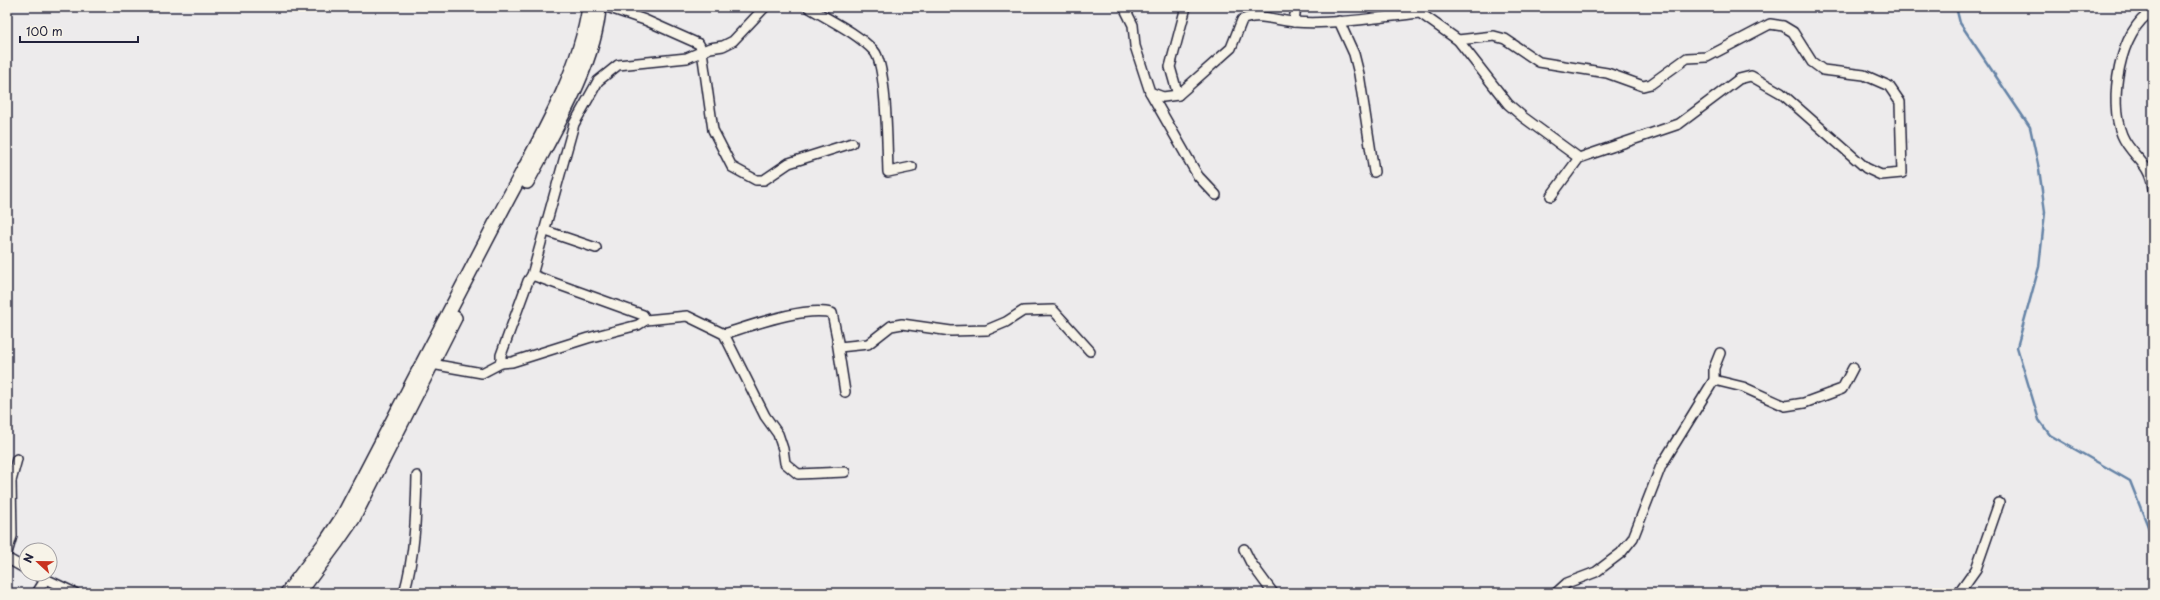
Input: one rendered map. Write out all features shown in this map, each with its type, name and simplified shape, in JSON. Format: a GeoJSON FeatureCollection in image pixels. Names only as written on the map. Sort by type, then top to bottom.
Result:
{"type":"FeatureCollection","features":[{"type":"Feature","properties":{"kind":"main road"},"geometry":{"type":"LineString","coordinates":[[299,593],[337,542],[352,518],[427,363],[571,75],[586,29],[589,7]]}},
{"type":"Feature","properties":{"kind":"main road"},"geometry":{"type":"LineString","coordinates":[[287,593],[328,540],[343,516],[569,99],[587,57],[597,25],[599,7]]}},
{"type":"Feature","properties":{"kind":"street"},"geometry":{"type":"LineString","coordinates":[[607,7],[681,35],[699,44],[702,51],[713,130],[732,167],[756,180],[764,180],[789,162],[852,143]]}},
{"type":"Feature","properties":{"kind":"street"},"geometry":{"type":"LineString","coordinates":[[501,363],[501,355],[528,281],[532,275],[542,237],[546,231],[574,124],[598,81],[618,65],[687,58],[710,48],[723,46],[732,41],[765,7]]}},
{"type":"Feature","properties":{"kind":"street"},"geometry":{"type":"LineString","coordinates":[[808,7],[862,40],[875,52],[880,65],[883,81],[888,172],[912,167]]}},
{"type":"Feature","properties":{"kind":"street"},"geometry":{"type":"LineString","coordinates":[[1124,7],[1133,25],[1135,46],[1150,92],[1198,176],[1216,195]]}},
{"type":"Feature","properties":{"kind":"street"},"geometry":{"type":"LineString","coordinates":[[1178,94],[1170,67],[1186,7]]}},
{"type":"Feature","properties":{"kind":"street"},"geometry":{"type":"LineString","coordinates":[[1294,22],[1296,7]]}},
{"type":"Feature","properties":{"kind":"street"},"geometry":{"type":"LineString","coordinates":[[2153,11],[2136,27],[2127,41],[2119,69],[2116,94],[2117,115],[2122,135],[2152,176],[2153,189]]}},
{"type":"Feature","properties":{"kind":"street"},"geometry":{"type":"LineString","coordinates":[[1150,92],[1163,97],[1178,94],[1231,48],[1242,20],[1250,16],[1294,22],[1339,21],[1420,13],[1458,40],[1508,104],[1523,117],[1579,158]]}},
{"type":"Feature","properties":{"kind":"street"},"geometry":{"type":"LineString","coordinates":[[1339,21],[1354,54],[1359,74],[1374,172]]}},
{"type":"Feature","properties":{"kind":"street"},"geometry":{"type":"LineString","coordinates":[[1458,40],[1494,36],[1505,39],[1539,62],[1607,73],[1643,86],[1651,84],[1687,58],[1707,57],[1770,24],[1783,26],[1793,32],[1812,62],[1823,70],[1864,75],[1889,86],[1900,102],[1902,173],[1888,176],[1881,175],[1866,168],[1781,93],[1751,76],[1739,79],[1680,124],[1579,158],[1551,196]]}},
{"type":"Feature","properties":{"kind":"street"},"geometry":{"type":"LineString","coordinates":[[546,231],[596,248]]}},
{"type":"Feature","properties":{"kind":"street"},"geometry":{"type":"LineString","coordinates":[[532,275],[643,316],[646,320]]}},
{"type":"Feature","properties":{"kind":"street"},"geometry":{"type":"LineString","coordinates":[[724,334],[777,319],[822,310],[832,312],[839,346],[845,392]]}},
{"type":"Feature","properties":{"kind":"street"},"geometry":{"type":"LineString","coordinates":[[839,346],[868,344],[891,326],[902,324],[952,331],[987,330],[1006,322],[1023,311],[1053,310],[1090,351]]}},
{"type":"Feature","properties":{"kind":"street"},"geometry":{"type":"LineString","coordinates":[[427,363],[482,372],[501,363],[512,362],[588,338],[638,325],[646,320],[687,316],[724,334],[765,416],[778,434],[783,449],[785,463],[798,474],[845,472]]}},
{"type":"Feature","properties":{"kind":"street"},"geometry":{"type":"LineString","coordinates":[[1556,593],[1567,583],[1596,572],[1621,553],[1633,538],[1661,466],[1714,380],[1714,368],[1720,353]]}},
{"type":"Feature","properties":{"kind":"street"},"geometry":{"type":"LineString","coordinates":[[1714,380],[1743,387],[1785,406],[1804,403],[1842,388],[1853,368]]}},
{"type":"Feature","properties":{"kind":"street"},"geometry":{"type":"LineString","coordinates":[[17,459],[11,481],[12,536],[8,558],[18,564]]}},
{"type":"Feature","properties":{"kind":"street"},"geometry":{"type":"LineString","coordinates":[[404,593],[408,579],[416,524],[417,476]]}},
{"type":"Feature","properties":{"kind":"street"},"geometry":{"type":"LineString","coordinates":[[1959,593],[1976,569],[1999,503]]}},
{"type":"Feature","properties":{"kind":"street"},"geometry":{"type":"LineString","coordinates":[[1244,549],[1251,563],[1273,593]]}},
{"type":"Feature","properties":{"kind":"street"},"geometry":{"type":"LineString","coordinates":[[37,593],[44,582]]}},
{"type":"Feature","properties":{"kind":"street"},"geometry":{"type":"LineString","coordinates":[[50,582],[75,593]]}},
{"type":"Feature","properties":{"kind":"waterway"},"geometry":{"type":"LineString","coordinates":[[1956,7],[1960,23],[2030,127],[2039,169],[2045,212],[2039,267],[2017,347],[2039,420],[2050,435],[2130,481],[2153,539]]}}]}
